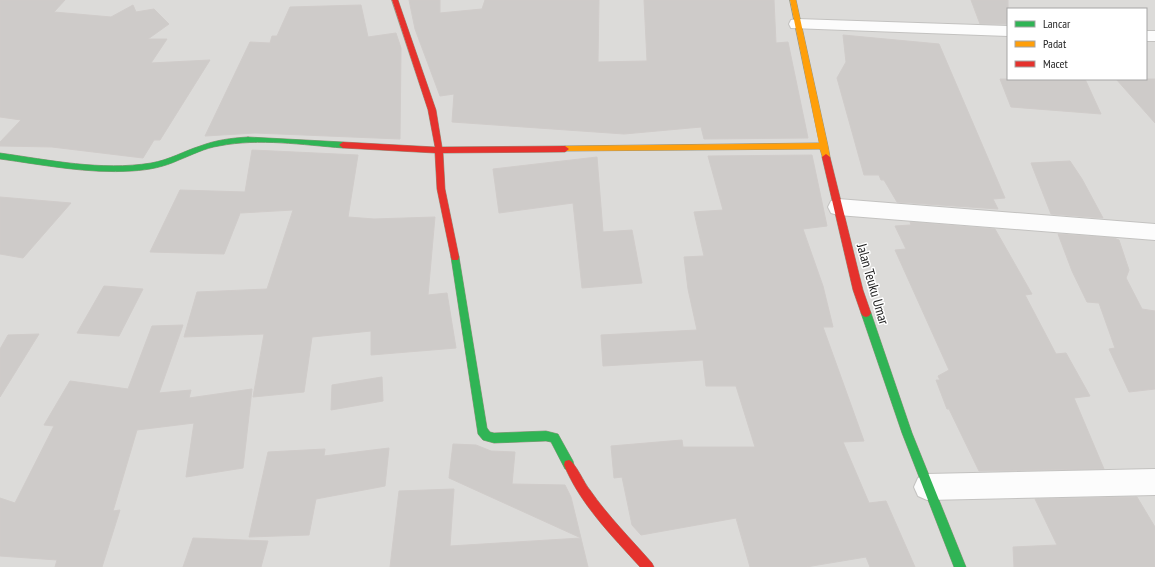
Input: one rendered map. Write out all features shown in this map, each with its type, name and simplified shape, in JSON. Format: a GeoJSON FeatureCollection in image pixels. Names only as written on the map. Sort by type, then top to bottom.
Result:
{"type":"FeatureCollection","features":[{"type":"Feature","properties":{"kind":"street"},"geometry":{"type":"LineString","coordinates":[[395,0],[432,110],[439,150],[441,189],[452,239],[482,430],[487,436],[494,438],[546,436],[554,438],[561,446],[579,484],[597,509],[648,567]]}},
{"type":"Feature","properties":{"kind":"street","name":"Jalan Teuku Umar"},"geometry":{"type":"LineString","coordinates":[[793,0],[824,146],[858,290],[907,433],[927,487],[960,567]]}},
{"type":"Feature","properties":{"kind":"street"},"geometry":{"type":"LineString","coordinates":[[797,24],[1007,31]]}},
{"type":"Feature","properties":{"kind":"street"},"geometry":{"type":"LineString","coordinates":[[0,156],[93,168],[119,168],[152,166],[179,158],[207,146],[220,143],[260,141],[439,150],[824,146]]}},
{"type":"Feature","properties":{"kind":"street"},"geometry":{"type":"LineString","coordinates":[[838,207],[1155,232]]}},
{"type":"Feature","properties":{"kind":"street"},"geometry":{"type":"LineString","coordinates":[[927,487],[1155,482]]}},
{"type":"Feature","properties":{"kind":"shaded area"},"geometry":{"type":"Polygon","coordinates":[[[0,0],[1155,0],[1155,567],[0,567],[0,0]]]}},
{"type":"Feature","properties":{"kind":"building"},"geometry":{"type":"Polygon","coordinates":[[[0,0],[65,0],[54,12],[111,17],[133,5],[136,12],[154,9],[169,24],[148,39],[167,39],[151,63],[210,60],[160,140],[154,140],[143,158],[52,147],[0,146],[0,142],[21,120],[0,117],[0,0]]]}},
{"type":"Feature","properties":{"kind":"building"},"geometry":{"type":"Polygon","coordinates":[[[409,0],[440,0],[440,13],[482,9],[485,0],[599,0],[598,62],[647,61],[644,0],[774,0],[776,43],[788,42],[808,138],[704,139],[701,127],[624,134],[452,122],[454,94],[440,96],[415,29],[409,0]]]}},
{"type":"Feature","properties":{"kind":"building"},"geometry":{"type":"Polygon","coordinates":[[[971,0],[1008,0],[1007,24],[980,24],[971,0]]]}},
{"type":"Feature","properties":{"kind":"building"},"geometry":{"type":"Polygon","coordinates":[[[361,5],[368,37],[396,33],[401,48],[400,139],[255,133],[205,136],[250,42],[270,43],[272,36],[277,36],[290,7],[361,5]]]}},
{"type":"Feature","properties":{"kind":"building"},"geometry":{"type":"Polygon","coordinates":[[[843,35],[939,44],[1005,198],[993,199],[998,209],[897,202],[884,180],[881,180],[879,175],[864,175],[837,78],[846,62],[843,35]]]}},
{"type":"Feature","properties":{"kind":"building"},"geometry":{"type":"Polygon","coordinates":[[[1000,79],[1085,80],[1101,114],[1011,107],[1000,79]]]}},
{"type":"Feature","properties":{"kind":"building"},"geometry":{"type":"Polygon","coordinates":[[[1155,79],[1155,123],[1117,80],[1155,79]]]}},
{"type":"Feature","properties":{"kind":"building"},"geometry":{"type":"Polygon","coordinates":[[[252,150],[358,155],[348,217],[374,219],[435,217],[428,295],[447,293],[456,348],[371,355],[371,331],[312,337],[304,392],[253,397],[264,334],[184,337],[197,292],[267,289],[293,210],[241,213],[241,211],[224,254],[150,252],[180,190],[245,192],[252,150]]]}},
{"type":"Feature","properties":{"kind":"building"},"geometry":{"type":"Polygon","coordinates":[[[812,155],[827,226],[803,229],[823,286],[833,327],[823,327],[864,441],[843,442],[869,503],[886,501],[915,567],[870,567],[866,557],[806,567],[750,567],[736,518],[641,535],[632,525],[622,477],[614,478],[611,446],[682,440],[683,447],[755,447],[736,386],[706,386],[703,360],[603,366],[601,335],[697,330],[688,289],[684,257],[704,256],[694,212],[723,210],[708,156],[812,155]]]}},
{"type":"Feature","properties":{"kind":"building"},"geometry":{"type":"Polygon","coordinates":[[[597,157],[603,232],[632,230],[642,283],[582,288],[573,203],[499,213],[493,169],[597,157]]]}},
{"type":"Feature","properties":{"kind":"building"},"geometry":{"type":"Polygon","coordinates":[[[1070,161],[1082,179],[1103,218],[1051,214],[1031,163],[1070,161]]]}},
{"type":"Feature","properties":{"kind":"building"},"geometry":{"type":"Polygon","coordinates":[[[0,197],[71,203],[23,258],[0,254],[0,197]]]}},
{"type":"Feature","properties":{"kind":"building"},"geometry":{"type":"Polygon","coordinates":[[[910,222],[995,229],[1032,294],[1025,295],[1056,354],[1066,353],[1090,396],[1074,398],[1104,469],[979,471],[949,409],[947,409],[936,380],[940,380],[938,376],[949,370],[895,250],[906,249],[895,226],[911,225],[910,222]]]}},
{"type":"Feature","properties":{"kind":"building"},"geometry":{"type":"Polygon","coordinates":[[[1058,234],[1114,238],[1119,240],[1129,270],[1126,278],[1142,309],[1155,311],[1155,389],[1129,392],[1109,349],[1115,348],[1099,303],[1087,302],[1072,271],[1058,234]]]}},
{"type":"Feature","properties":{"kind":"building"},"geometry":{"type":"Polygon","coordinates":[[[104,286],[143,289],[119,336],[77,333],[104,286]]]}},
{"type":"Feature","properties":{"kind":"building"},"geometry":{"type":"Polygon","coordinates":[[[183,325],[159,393],[191,390],[189,398],[252,389],[243,468],[186,477],[194,423],[137,430],[113,511],[120,510],[102,567],[55,567],[57,560],[0,556],[0,498],[15,503],[54,426],[44,425],[70,381],[128,389],[152,326],[183,325]]]}},
{"type":"Feature","properties":{"kind":"building"},"geometry":{"type":"Polygon","coordinates":[[[39,334],[0,397],[0,349],[8,335],[39,334]]]}},
{"type":"Feature","properties":{"kind":"building"},"geometry":{"type":"Polygon","coordinates":[[[382,377],[383,401],[331,410],[332,385],[382,377]]]}},
{"type":"Feature","properties":{"kind":"building"},"geometry":{"type":"Polygon","coordinates":[[[453,444],[476,445],[491,451],[515,452],[512,484],[565,485],[571,497],[581,538],[449,478],[453,444]]]}},
{"type":"Feature","properties":{"kind":"building"},"geometry":{"type":"Polygon","coordinates":[[[389,448],[385,486],[316,499],[309,535],[249,537],[268,452],[325,449],[324,456],[389,448]]]}},
{"type":"Feature","properties":{"kind":"building"},"geometry":{"type":"Polygon","coordinates":[[[454,489],[450,546],[581,538],[588,567],[390,567],[399,491],[454,489]]]}},
{"type":"Feature","properties":{"kind":"building"},"geometry":{"type":"Polygon","coordinates":[[[1137,497],[1155,527],[1155,567],[1014,567],[1013,547],[1057,545],[1035,499],[1137,497]]]}},
{"type":"Feature","properties":{"kind":"building"},"geometry":{"type":"Polygon","coordinates":[[[193,538],[268,541],[261,567],[183,567],[193,538]]]}},
{"type":"Feature","properties":{"kind":"traffic: fast"},"geometry":{"type":"LineString","coordinates":[[0,156],[76,166],[114,169],[152,166],[210,145],[232,141],[264,140],[343,145]]}},
{"type":"Feature","properties":{"kind":"traffic: fast"},"geometry":{"type":"LineString","coordinates":[[455,257],[482,430],[487,436],[494,438],[546,436],[554,438],[569,465]]}},
{"type":"Feature","properties":{"kind":"traffic: fast"},"geometry":{"type":"LineString","coordinates":[[866,313],[907,433],[960,567]]}},
{"type":"Feature","properties":{"kind":"traffic: slow"},"geometry":{"type":"LineString","coordinates":[[793,0],[826,157]]}},
{"type":"Feature","properties":{"kind":"traffic: slow"},"geometry":{"type":"LineString","coordinates":[[565,149],[824,146]]}},
{"type":"Feature","properties":{"kind":"traffic: jam"},"geometry":{"type":"LineString","coordinates":[[395,0],[432,110],[439,150],[441,189],[455,257]]}},
{"type":"Feature","properties":{"kind":"traffic: jam"},"geometry":{"type":"LineString","coordinates":[[343,145],[439,150],[565,149]]}},
{"type":"Feature","properties":{"kind":"traffic: jam"},"geometry":{"type":"LineString","coordinates":[[826,157],[858,290],[866,313]]}},
{"type":"Feature","properties":{"kind":"traffic: jam"},"geometry":{"type":"LineString","coordinates":[[569,465],[585,493],[595,506],[648,567]]}}]}
